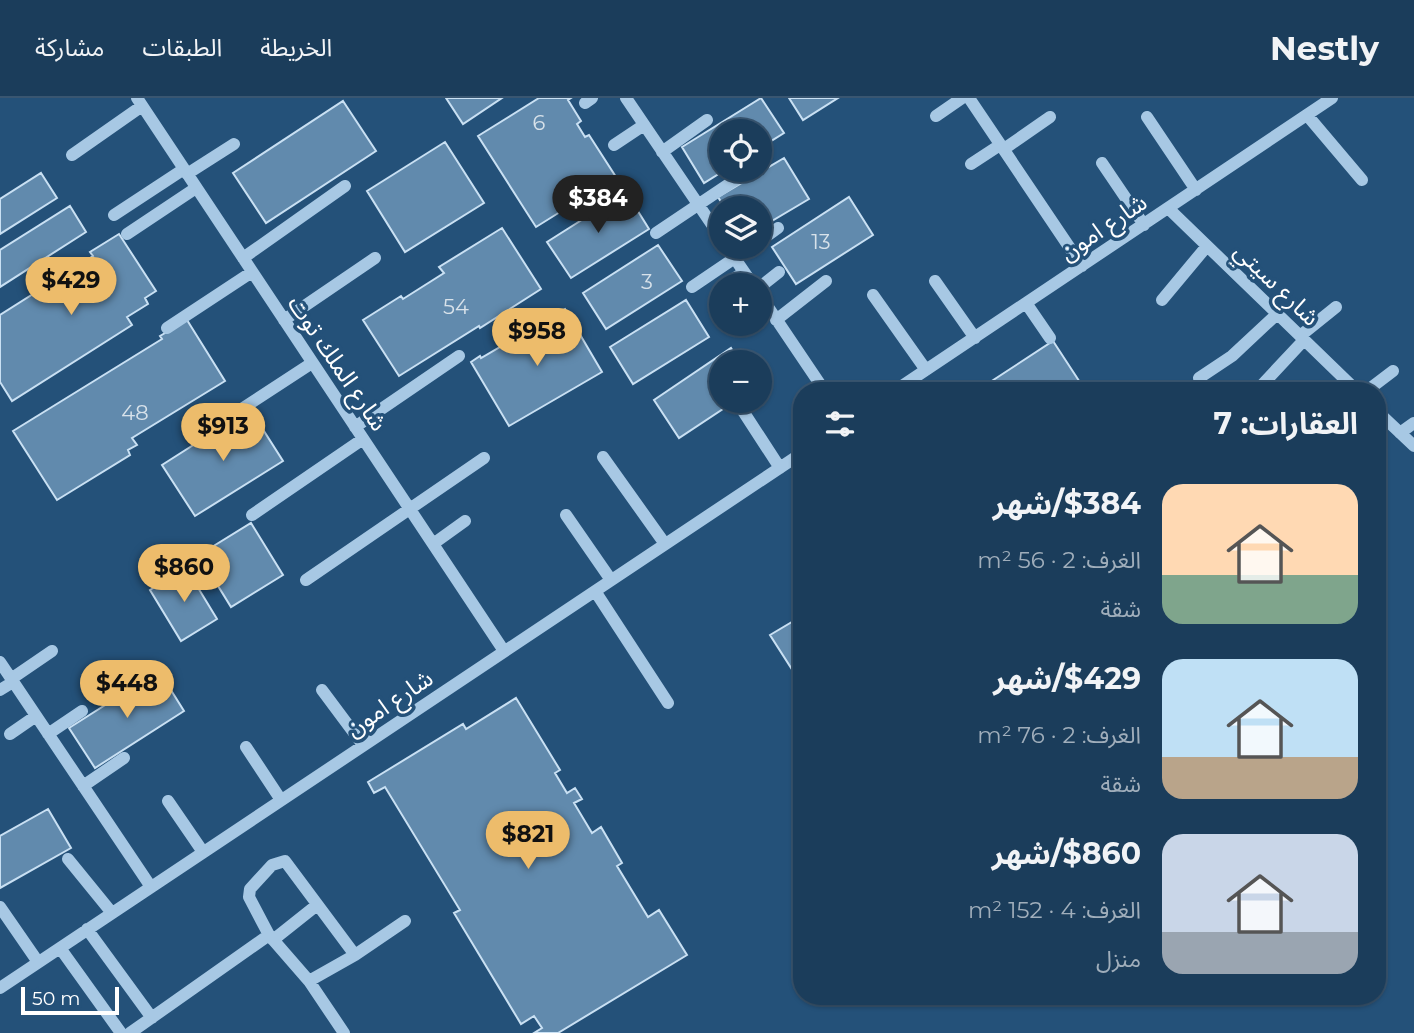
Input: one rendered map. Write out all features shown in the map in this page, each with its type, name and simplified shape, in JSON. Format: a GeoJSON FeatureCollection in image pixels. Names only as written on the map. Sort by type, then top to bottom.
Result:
{"type":"FeatureCollection","features":[{"type":"Feature","properties":{"kind":"lane"},"geometry":{"type":"LineString","coordinates":[[626,98],[709,220]]}},
{"type":"Feature","properties":{"kind":"lane"},"geometry":{"type":"LineString","coordinates":[[936,116],[962,98]]}},
{"type":"Feature","properties":{"kind":"lane"},"geometry":{"type":"LineString","coordinates":[[969,98],[1082,266]]}},
{"type":"Feature","properties":{"kind":"lane","name":"شارع امون"},"geometry":{"type":"LineString","coordinates":[[908,382],[1307,115],[1316,102],[1332,98]]}},
{"type":"Feature","properties":{"kind":"lane"},"geometry":{"type":"LineString","coordinates":[[72,155],[139,100]]}},
{"type":"Feature","properties":{"kind":"lane","name":"شارع الملك توت"},"geometry":{"type":"LineString","coordinates":[[139,100],[504,651]]}},
{"type":"Feature","properties":{"kind":"lane"},"geometry":{"type":"LineString","coordinates":[[1307,115],[1362,180]]}},
{"type":"Feature","properties":{"kind":"lane"},"geometry":{"type":"LineString","coordinates":[[971,164],[1050,117]]}},
{"type":"Feature","properties":{"kind":"lane"},"geometry":{"type":"LineString","coordinates":[[1147,117],[1196,190]]}},
{"type":"Feature","properties":{"kind":"lane"},"geometry":{"type":"LineString","coordinates":[[662,152],[707,120]]}},
{"type":"Feature","properties":{"kind":"lane"},"geometry":{"type":"LineString","coordinates":[[614,145],[644,125]]}},
{"type":"Feature","properties":{"kind":"lane"},"geometry":{"type":"LineString","coordinates":[[114,215],[234,144]]}},
{"type":"Feature","properties":{"kind":"lane"},"geometry":{"type":"LineString","coordinates":[[1102,163],[1144,225]]}},
{"type":"Feature","properties":{"kind":"lane"},"geometry":{"type":"LineString","coordinates":[[656,233],[732,182]]}},
{"type":"Feature","properties":{"kind":"lane"},"geometry":{"type":"LineString","coordinates":[[243,258],[345,186]]}},
{"type":"Feature","properties":{"kind":"lane"},"geometry":{"type":"LineString","coordinates":[[127,234],[197,188]]}},
{"type":"Feature","properties":{"kind":"lane","name":"شارع سيتي"},"geometry":{"type":"LineString","coordinates":[[1169,209],[1348,382]]}},
{"type":"Feature","properties":{"kind":"lane"},"geometry":{"type":"LineString","coordinates":[[772,232],[778,228]]}},
{"type":"Feature","properties":{"kind":"lane"},"geometry":{"type":"LineString","coordinates":[[1163,300],[1207,246]]}},
{"type":"Feature","properties":{"kind":"lane"},"geometry":{"type":"LineString","coordinates":[[284,320],[375,258]]}},
{"type":"Feature","properties":{"kind":"lane"},"geometry":{"type":"LineString","coordinates":[[692,287],[723,259]]}},
{"type":"Feature","properties":{"kind":"lane"},"geometry":{"type":"LineString","coordinates":[[736,259],[744,272]]}},
{"type":"Feature","properties":{"kind":"lane"},"geometry":{"type":"LineString","coordinates":[[167,328],[252,272]]}},
{"type":"Feature","properties":{"kind":"lane"},"geometry":{"type":"LineString","coordinates":[[772,278],[779,272]]}},
{"type":"Feature","properties":{"kind":"lane"},"geometry":{"type":"LineString","coordinates":[[776,320],[826,281]]}},
{"type":"Feature","properties":{"kind":"lane"},"geometry":{"type":"LineString","coordinates":[[935,281],[975,338]]}},
{"type":"Feature","properties":{"kind":"lane"},"geometry":{"type":"LineString","coordinates":[[873,295],[926,370]]}},
{"type":"Feature","properties":{"kind":"lane"},"geometry":{"type":"LineString","coordinates":[[1026,303],[1050,338]]}},
{"type":"Feature","properties":{"kind":"lane"},"geometry":{"type":"LineString","coordinates":[[1264,382],[1302,338],[1336,307]]}},
{"type":"Feature","properties":{"kind":"lane"},"geometry":{"type":"LineString","coordinates":[[772,314],[819,382]]}},
{"type":"Feature","properties":{"kind":"lane"},"geometry":{"type":"LineString","coordinates":[[1199,378],[1232,356],[1277,314]]}},
{"type":"Feature","properties":{"kind":"lane"},"geometry":{"type":"LineString","coordinates":[[355,427],[459,356]]}},
{"type":"Feature","properties":{"kind":"lane"},"geometry":{"type":"LineString","coordinates":[[214,427],[312,363]]}},
{"type":"Feature","properties":{"kind":"lane"},"geometry":{"type":"LineString","coordinates":[[1379,382],[1393,371]]}},
{"type":"Feature","properties":{"kind":"lane"},"geometry":{"type":"LineString","coordinates":[[744,413],[780,468]]}},
{"type":"Feature","properties":{"kind":"lane"},"geometry":{"type":"LineString","coordinates":[[1386,420],[1414,446]]}},
{"type":"Feature","properties":{"kind":"lane"},"geometry":{"type":"LineString","coordinates":[[1400,433],[1414,423]]}},
{"type":"Feature","properties":{"kind":"lane"},"geometry":{"type":"LineString","coordinates":[[251,515],[363,439]]}},
{"type":"Feature","properties":{"kind":"lane"},"geometry":{"type":"LineString","coordinates":[[603,457],[665,544]]}},
{"type":"Feature","properties":{"kind":"lane"},"geometry":{"type":"LineString","coordinates":[[306,580],[484,458]]}},
{"type":"Feature","properties":{"kind":"lane","name":"شارع امون"},"geometry":{"type":"LineString","coordinates":[[0,988],[793,459]]}},
{"type":"Feature","properties":{"kind":"lane"},"geometry":{"type":"LineString","coordinates":[[566,515],[611,580]]}},
{"type":"Feature","properties":{"kind":"lane"},"geometry":{"type":"LineString","coordinates":[[433,544],[465,521]]}},
{"type":"Feature","properties":{"kind":"lane"},"geometry":{"type":"LineString","coordinates":[[595,591],[668,703]]}},
{"type":"Feature","properties":{"kind":"lane"},"geometry":{"type":"LineString","coordinates":[[0,690],[52,651]]}},
{"type":"Feature","properties":{"kind":"lane"},"geometry":{"type":"LineString","coordinates":[[0,662],[151,887]]}},
{"type":"Feature","properties":{"kind":"lane"},"geometry":{"type":"LineString","coordinates":[[322,690],[363,746]]}},
{"type":"Feature","properties":{"kind":"lane"},"geometry":{"type":"LineString","coordinates":[[48,734],[82,710]]}},
{"type":"Feature","properties":{"kind":"lane"},"geometry":{"type":"LineString","coordinates":[[10,734],[36,716]]}},
{"type":"Feature","properties":{"kind":"lane"},"geometry":{"type":"LineString","coordinates":[[246,747],[281,800]]}},
{"type":"Feature","properties":{"kind":"lane"},"geometry":{"type":"LineString","coordinates":[[83,786],[124,758]]}},
{"type":"Feature","properties":{"kind":"lane"},"geometry":{"type":"LineString","coordinates":[[168,800],[203,852]]}},
{"type":"Feature","properties":{"kind":"lane"},"geometry":{"type":"LineString","coordinates":[[68,859],[112,913]]}},
{"type":"Feature","properties":{"kind":"lane"},"geometry":{"type":"LineString","coordinates":[[344,1033],[309,981],[271,938],[249,897],[250,889],[272,865],[285,862],[355,955]]}},
{"type":"Feature","properties":{"kind":"lane"},"geometry":{"type":"LineString","coordinates":[[130,1033],[317,905]]}},
{"type":"Feature","properties":{"kind":"lane"},"geometry":{"type":"LineString","coordinates":[[0,907],[38,962]]}},
{"type":"Feature","properties":{"kind":"lane"},"geometry":{"type":"LineString","coordinates":[[309,981],[355,955],[405,921]]}},
{"type":"Feature","properties":{"kind":"lane"},"geometry":{"type":"LineString","coordinates":[[87,929],[152,1018]]}},
{"type":"Feature","properties":{"kind":"lane"},"geometry":{"type":"LineString","coordinates":[[60,948],[121,1033]]}},
{"type":"Feature","properties":{"kind":"building"},"geometry":{"type":"Polygon","coordinates":[[[446,98],[502,98],[463,124],[446,98]]]}},
{"type":"Feature","properties":{"kind":"building"},"geometry":{"type":"Polygon","coordinates":[[[539,98],[571,98],[568,100],[581,121],[577,124],[585,137],[589,135],[616,177],[536,227],[478,136],[539,98]]]}},
{"type":"Feature","properties":{"kind":"building"},"geometry":{"type":"Polygon","coordinates":[[[761,98],[784,133],[772,140],[772,119],[727,119],[761,98]]]}},
{"type":"Feature","properties":{"kind":"building"},"geometry":{"type":"Polygon","coordinates":[[[789,98],[838,98],[803,120],[789,98]]]}},
{"type":"Feature","properties":{"kind":"building"},"geometry":{"type":"Polygon","coordinates":[[[343,101],[376,151],[266,223],[233,173],[343,101]]]}},
{"type":"Feature","properties":{"kind":"building"},"geometry":{"type":"Polygon","coordinates":[[[709,130],[709,180],[704,183],[682,147],[709,130]]]}},
{"type":"Feature","properties":{"kind":"building"},"geometry":{"type":"Polygon","coordinates":[[[445,142],[484,203],[405,252],[367,191],[445,142]]]}},
{"type":"Feature","properties":{"kind":"building"},"geometry":{"type":"Polygon","coordinates":[[[784,158],[809,199],[772,221],[772,196],[720,196],[743,182],[772,182],[772,165],[784,158]]]}},
{"type":"Feature","properties":{"kind":"building"},"geometry":{"type":"Polygon","coordinates":[[[41,173],[57,198],[0,234],[0,199],[41,173]]]}},
{"type":"Feature","properties":{"kind":"building"},"geometry":{"type":"Polygon","coordinates":[[[626,192],[649,229],[571,278],[547,242],[626,192]]]}},
{"type":"Feature","properties":{"kind":"building"},"geometry":{"type":"Polygon","coordinates":[[[849,197],[873,235],[796,284],[772,247],[849,197]]]}},
{"type":"Feature","properties":{"kind":"building"},"geometry":{"type":"Polygon","coordinates":[[[70,206],[86,232],[0,287],[0,250],[70,206]]]}},
{"type":"Feature","properties":{"kind":"building"},"geometry":{"type":"Polygon","coordinates":[[[502,228],[541,289],[399,376],[363,320],[444,273],[439,267],[502,228]]]}},
{"type":"Feature","properties":{"kind":"building"},"geometry":{"type":"Polygon","coordinates":[[[119,234],[156,291],[145,298],[148,304],[127,317],[132,325],[12,401],[0,382],[0,315],[93,256],[90,252],[119,234]]]}},
{"type":"Feature","properties":{"kind":"building"},"geometry":{"type":"Polygon","coordinates":[[[658,245],[682,281],[606,329],[583,293],[658,245]]]}},
{"type":"Feature","properties":{"kind":"building"},"geometry":{"type":"Polygon","coordinates":[[[686,300],[709,337],[633,384],[610,347],[686,300]]]}},
{"type":"Feature","properties":{"kind":"building"},"geometry":{"type":"Polygon","coordinates":[[[565,309],[602,372],[509,426],[471,362],[565,309]]]}},
{"type":"Feature","properties":{"kind":"building"},"geometry":{"type":"Polygon","coordinates":[[[187,320],[225,381],[132,438],[137,445],[128,450],[130,455],[57,500],[13,431],[162,339],[160,336],[187,320]]]}},
{"type":"Feature","properties":{"kind":"building"},"geometry":{"type":"Polygon","coordinates":[[[1053,341],[1080,382],[990,382],[1053,341]]]}},
{"type":"Feature","properties":{"kind":"building"},"geometry":{"type":"Polygon","coordinates":[[[709,363],[709,413],[717,413],[679,438],[654,400],[709,363]]]}},
{"type":"Feature","properties":{"kind":"building"},"geometry":{"type":"Polygon","coordinates":[[[250,409],[283,461],[195,516],[162,465],[250,409]]]}},
{"type":"Feature","properties":{"kind":"building"},"geometry":{"type":"Polygon","coordinates":[[[251,523],[283,575],[231,607],[199,555],[251,523]]]}},
{"type":"Feature","properties":{"kind":"building"},"geometry":{"type":"Polygon","coordinates":[[[186,568],[217,619],[181,641],[150,590],[186,568]]]}},
{"type":"Feature","properties":{"kind":"building"},"geometry":{"type":"Polygon","coordinates":[[[793,621],[793,671],[770,635],[793,621]]]}},
{"type":"Feature","properties":{"kind":"building"},"geometry":{"type":"Polygon","coordinates":[[[159,671],[184,711],[95,768],[69,728],[159,671]]]}},
{"type":"Feature","properties":{"kind":"building"},"geometry":{"type":"Polygon","coordinates":[[[516,698],[560,770],[555,773],[567,793],[575,788],[582,799],[574,803],[592,833],[601,827],[622,863],[617,866],[648,917],[659,910],[687,955],[558,1033],[534,1033],[542,1028],[534,1016],[521,1024],[454,913],[460,910],[385,787],[374,793],[368,782],[463,724],[466,729],[516,698]]]}},
{"type":"Feature","properties":{"kind":"building"},"geometry":{"type":"Polygon","coordinates":[[[48,809],[71,848],[0,888],[0,836],[48,809]]]}}]}
